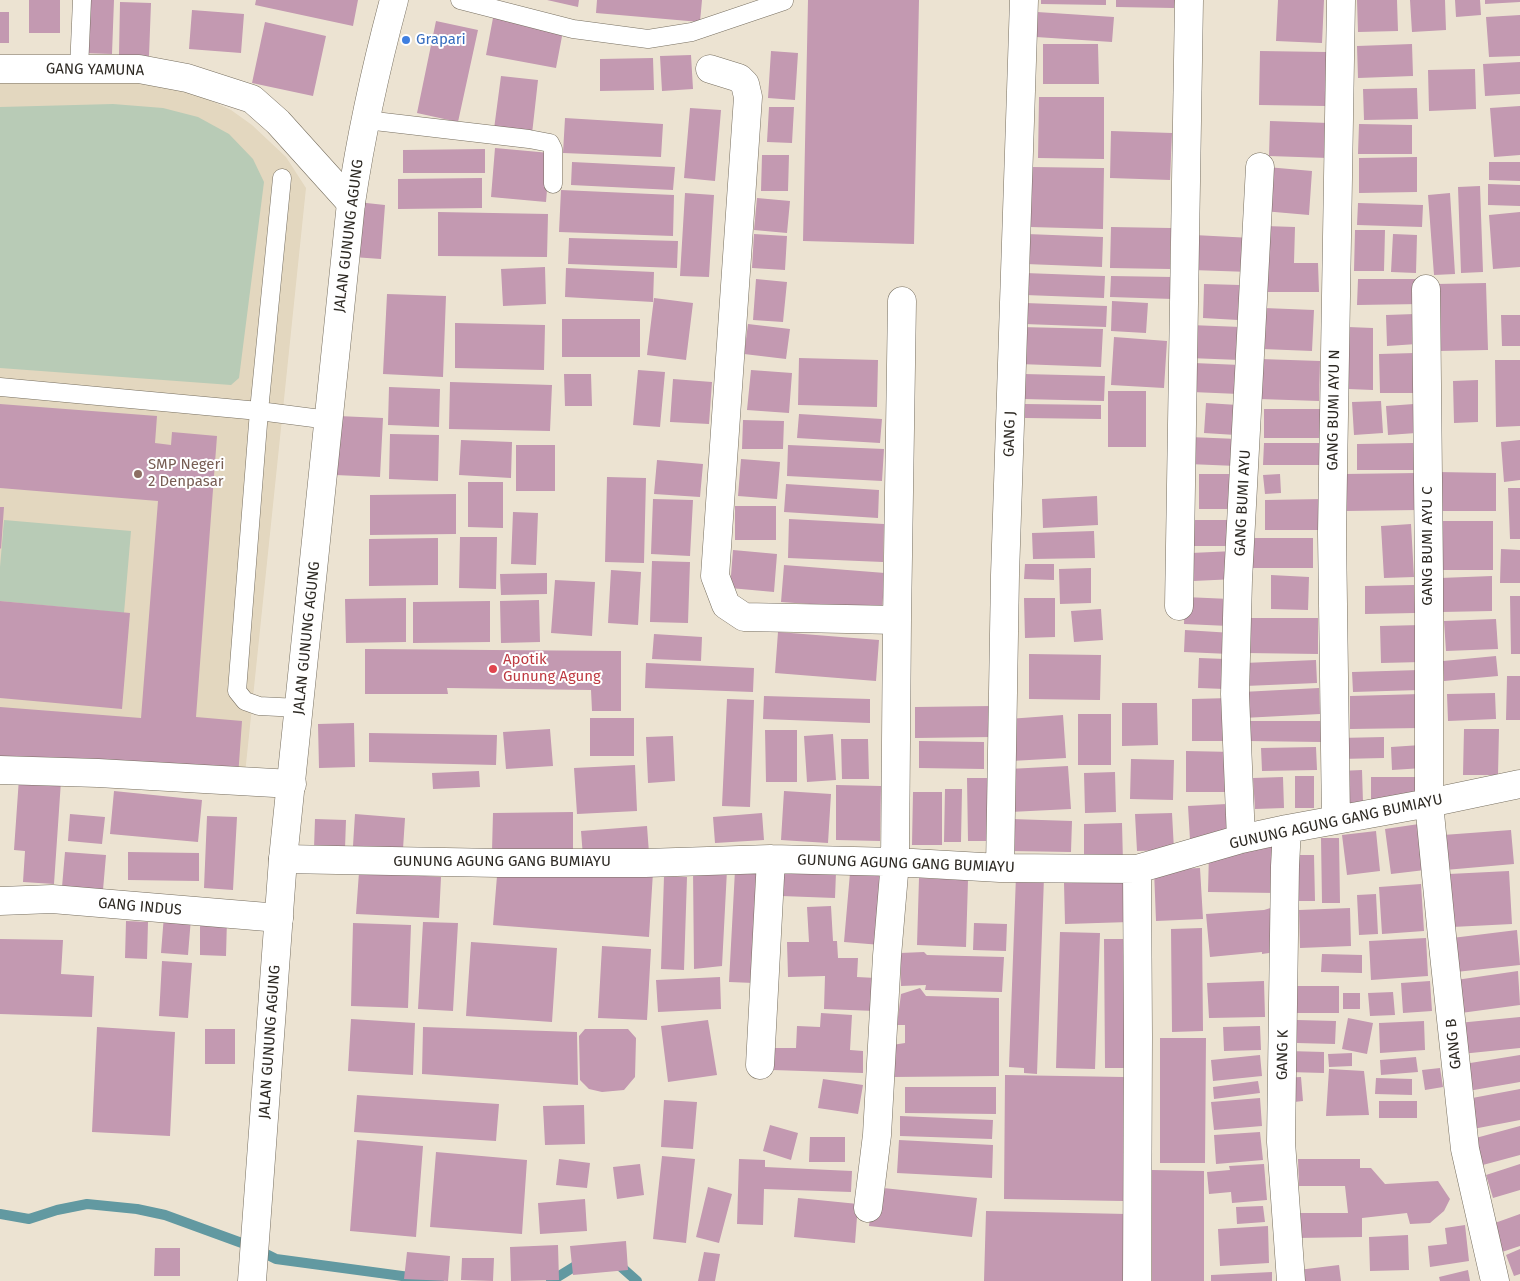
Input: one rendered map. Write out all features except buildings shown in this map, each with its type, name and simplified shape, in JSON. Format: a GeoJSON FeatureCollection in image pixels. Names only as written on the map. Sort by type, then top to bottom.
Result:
{"type":"FeatureCollection","features":[{"type":"Feature","properties":{"kind":"street","name":"JALAN GUNUNG AGUNG"},"geometry":{"type":"LineString","coordinates":[[253,1271],[283,859],[351,203],[358,157],[380,49],[394,0]]}},
{"type":"Feature","properties":{"kind":"street","name":"GANG J"},"geometry":{"type":"LineString","coordinates":[[1000,868],[1005,575],[1024,0]]}},
{"type":"Feature","properties":{"kind":"street"},"geometry":{"type":"LineString","coordinates":[[1179,606],[1189,0]]}},
{"type":"Feature","properties":{"kind":"street","name":"GANG BUMI AYU N"},"geometry":{"type":"LineString","coordinates":[[1336,820],[1332,533],[1341,0]]}},
{"type":"Feature","properties":{"kind":"street","name":"GANG YAMUNA"},"geometry":{"type":"LineString","coordinates":[[0,69],[139,69],[188,78],[252,99],[278,122],[351,203]]}},
{"type":"Feature","properties":{"kind":"street"},"geometry":{"type":"LineString","coordinates":[[710,69],[739,78],[746,84],[748,97],[715,576],[719,589],[726,605],[744,617],[897,620]]}},
{"type":"Feature","properties":{"kind":"street","name":"GANG BUMI AYU"},"geometry":{"type":"LineString","coordinates":[[1241,839],[1236,694],[1238,580],[1260,167]]}},
{"type":"Feature","properties":{"kind":"street","name":"GANG BUMI AYU C"},"geometry":{"type":"LineString","coordinates":[[1426,289],[1429,804]]}},
{"type":"Feature","properties":{"kind":"street"},"geometry":{"type":"LineString","coordinates":[[868,1208],[877,1134],[887,956],[895,862],[902,300]]}},
{"type":"Feature","properties":{"kind":"street"},"geometry":{"type":"LineString","coordinates":[[0,770],[98,773],[292,784]]}},
{"type":"Feature","properties":{"kind":"street","name":"GUNUNG AGUNG GANG BUMIAYU"},"geometry":{"type":"LineString","coordinates":[[283,859],[645,863],[771,859],[895,862],[1000,868],[1137,869],[1241,839],[1287,828],[1429,804],[1520,784]]}},
{"type":"Feature","properties":{"kind":"street","name":"GANG B"},"geometry":{"type":"LineString","coordinates":[[1429,804],[1465,1149],[1495,1281]]}},
{"type":"Feature","properties":{"kind":"street","name":"GANG K"},"geometry":{"type":"LineString","coordinates":[[1287,828],[1281,1142],[1291,1281]]}},
{"type":"Feature","properties":{"kind":"street"},"geometry":{"type":"LineString","coordinates":[[760,1065],[771,859]]}},
{"type":"Feature","properties":{"kind":"street"},"geometry":{"type":"LineString","coordinates":[[1137,869],[1137,1281]]}},
{"type":"Feature","properties":{"kind":"street","name":"GANG INDUS"},"geometry":{"type":"LineString","coordinates":[[0,901],[52,900],[279,918]]}},
{"type":"Feature","properties":{"kind":"lane"},"geometry":{"type":"LineString","coordinates":[[78,69],[82,0]]}},
{"type":"Feature","properties":{"kind":"lane"},"geometry":{"type":"LineString","coordinates":[[460,0],[573,29],[648,39],[692,32],[784,1]]}},
{"type":"Feature","properties":{"kind":"lane"},"geometry":{"type":"LineString","coordinates":[[366,120],[550,143],[553,148],[553,184]]}},
{"type":"Feature","properties":{"kind":"lane"},"geometry":{"type":"LineString","coordinates":[[282,178],[259,411],[237,692],[245,701],[259,706],[299,708]]}},
{"type":"Feature","properties":{"kind":"lane"},"geometry":{"type":"LineString","coordinates":[[0,388],[259,411],[329,420]]}},
{"type":"Feature","properties":{"kind":"shaded area","name":"SMP Negeri 2 Denpasar"},"geometry":{"type":"Polygon","coordinates":[[[141,81],[175,88],[203,97],[231,110],[252,125],[286,157],[306,188],[245,774],[0,759],[0,83],[141,81]]]}},
{"type":"Feature","properties":{"kind":"green space"},"geometry":{"type":"Polygon","coordinates":[[[113,104],[163,108],[198,117],[229,134],[253,159],[264,182],[239,378],[231,385],[0,368],[0,107],[113,104]]]}},
{"type":"Feature","properties":{"kind":"green space"},"geometry":{"type":"Polygon","coordinates":[[[4,520],[131,531],[124,613],[0,601],[0,567],[4,520]]]}},
{"type":"Feature","properties":{"kind":"waterway"},"geometry":{"type":"LineString","coordinates":[[0,1214],[29,1219],[57,1210],[87,1204],[137,1209],[165,1215],[250,1246],[276,1259],[439,1281]]}},
{"type":"Feature","properties":{"kind":"waterway"},"geometry":{"type":"LineString","coordinates":[[614,1263],[619,1265],[637,1281]]}},
{"type":"Feature","properties":{"kind":"waterway"},"geometry":{"type":"LineString","coordinates":[[551,1281],[577,1265],[583,1264]]}},
{"type":"Feature","properties":{"kind":"place","name":"Grapari"},"geometry":{"type":"Point","coordinates":[406,40]}},
{"type":"Feature","properties":{"kind":"place","name":"SMP Negeri 2 Denpasar"},"geometry":{"type":"Point","coordinates":[138,474]}},
{"type":"Feature","properties":{"kind":"place","name":"Apotik Gunung Agung"},"geometry":{"type":"Point","coordinates":[493,669]}}]}
